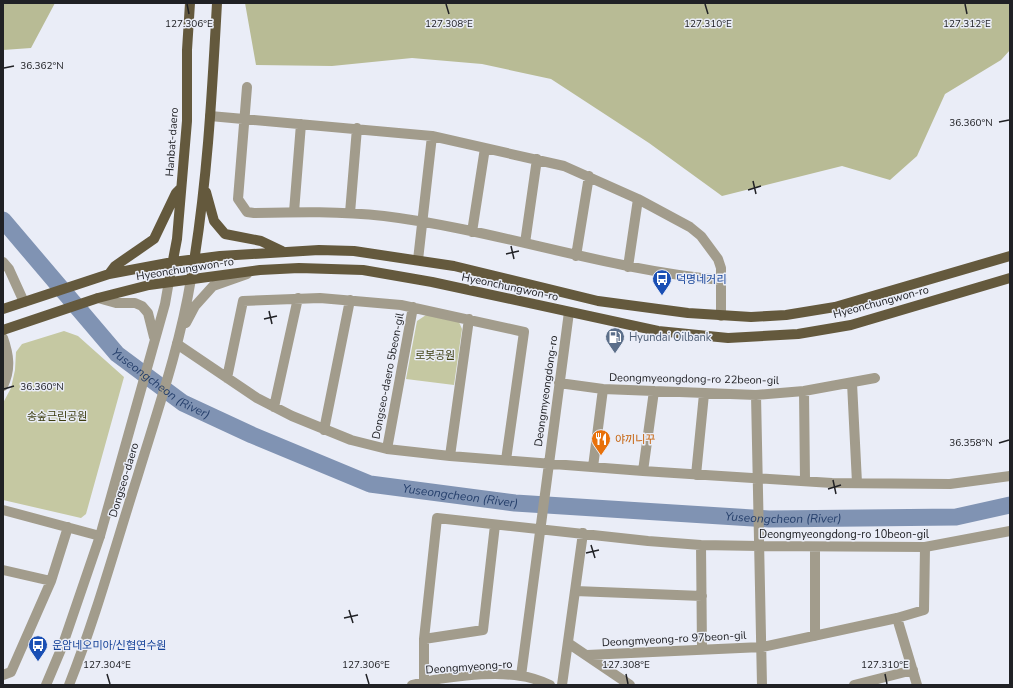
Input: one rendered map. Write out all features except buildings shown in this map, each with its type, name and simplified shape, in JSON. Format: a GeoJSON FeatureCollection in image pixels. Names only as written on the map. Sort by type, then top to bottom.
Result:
{"type":"FeatureCollection","features":[{"type":"Feature","properties":{"kind":"main road","name":"Hanbat-daero"},"geometry":{"type":"LineString","coordinates":[[169,281],[177,239],[187,120],[187,50],[190,3]]}},
{"type":"Feature","properties":{"kind":"main road"},"geometry":{"type":"LineString","coordinates":[[191,279],[210,116],[217,3]]}},
{"type":"Feature","properties":{"kind":"main road"},"geometry":{"type":"LineString","coordinates":[[203,184],[214,221],[225,234],[261,240],[282,251]]}},
{"type":"Feature","properties":{"kind":"main road"},"geometry":{"type":"LineString","coordinates":[[109,274],[115,266],[154,239],[176,194],[181,188]]}},
{"type":"Feature","properties":{"kind":"main road","name":"Hyeonchungwon-ro"},"geometry":{"type":"LineString","coordinates":[[3,309],[109,274],[173,262],[220,256],[282,251],[354,251],[418,260],[491,275],[598,301],[688,313],[751,317],[786,315],[835,307],[1010,256]]}},
{"type":"Feature","properties":{"kind":"main road","name":"Hyeonchungwon-ro"},"geometry":{"type":"LineString","coordinates":[[3,330],[98,298],[169,281],[260,270],[299,268],[364,270],[432,282],[658,331],[720,337],[798,334],[851,325],[1010,278]]}},
{"type":"Feature","properties":{"kind":"street"},"geometry":{"type":"LineString","coordinates":[[247,88],[238,199],[247,212],[350,213],[422,222],[525,243],[628,267],[679,276],[722,280]]}},
{"type":"Feature","properties":{"kind":"street"},"geometry":{"type":"LineString","coordinates":[[210,116],[357,128],[432,136],[564,166],[638,199],[690,227],[701,236],[718,259],[722,280],[721,316]]}},
{"type":"Feature","properties":{"kind":"street"},"geometry":{"type":"LineString","coordinates":[[294,212],[301,124]]}},
{"type":"Feature","properties":{"kind":"street"},"geometry":{"type":"LineString","coordinates":[[350,213],[357,128]]}},
{"type":"Feature","properties":{"kind":"street"},"geometry":{"type":"LineString","coordinates":[[418,260],[432,136]]}},
{"type":"Feature","properties":{"kind":"street"},"geometry":{"type":"LineString","coordinates":[[472,232],[485,148]]}},
{"type":"Feature","properties":{"kind":"street"},"geometry":{"type":"LineString","coordinates":[[525,243],[537,159]]}},
{"type":"Feature","properties":{"kind":"street"},"geometry":{"type":"LineString","coordinates":[[576,256],[589,176]]}},
{"type":"Feature","properties":{"kind":"street"},"geometry":{"type":"LineString","coordinates":[[628,267],[638,199]]}},
{"type":"Feature","properties":{"kind":"street"},"geometry":{"type":"LineString","coordinates":[[5,267],[24,302]]}},
{"type":"Feature","properties":{"kind":"street"},"geometry":{"type":"LineString","coordinates":[[176,348],[195,306],[214,286],[260,270]]}},
{"type":"Feature","properties":{"kind":"street","name":"Dongseo-daero"},"geometry":{"type":"LineString","coordinates":[[69,685],[100,599],[160,403],[176,348],[191,279]]}},
{"type":"Feature","properties":{"kind":"street","name":"Dongseo-daero"},"geometry":{"type":"LineString","coordinates":[[46,685],[62,647],[100,536],[142,388],[154,337],[165,304],[169,281]]}},
{"type":"Feature","properties":{"kind":"street"},"geometry":{"type":"LineString","coordinates":[[98,298],[116,303],[135,303],[142,306],[148,313],[154,337]]}},
{"type":"Feature","properties":{"kind":"street"},"geometry":{"type":"LineString","coordinates":[[274,407],[298,298]]}},
{"type":"Feature","properties":{"kind":"street"},"geometry":{"type":"LineString","coordinates":[[227,378],[242,301],[298,298],[350,300],[413,307],[524,332],[506,460]]}},
{"type":"Feature","properties":{"kind":"street"},"geometry":{"type":"LineString","coordinates":[[324,430],[350,300]]}},
{"type":"Feature","properties":{"kind":"street","name":"Dongseo-daero 5beon-gil"},"geometry":{"type":"LineString","coordinates":[[387,449],[413,307]]}},
{"type":"Feature","properties":{"kind":"street","name":"Deongmyeongdong-ro"},"geometry":{"type":"LineString","coordinates":[[540,526],[569,312]]}},
{"type":"Feature","properties":{"kind":"street"},"geometry":{"type":"LineString","coordinates":[[450,456],[469,319]]}},
{"type":"Feature","properties":{"kind":"street"},"geometry":{"type":"LineString","coordinates":[[3,338],[9,356],[8,376],[3,386]]}},
{"type":"Feature","properties":{"kind":"street","name":"Dongseo-daero 5beon-gil"},"geometry":{"type":"LineString","coordinates":[[176,348],[274,407],[324,430],[351,440],[387,449],[506,460],[548,468],[593,467],[757,479],[857,483],[950,484],[1010,476]]}},
{"type":"Feature","properties":{"kind":"street","name":"Deongmyeongdong-ro 22beon-gil"},"geometry":{"type":"LineString","coordinates":[[560,383],[603,389],[756,395],[804,391],[875,378]]}},
{"type":"Feature","properties":{"kind":"street"},"geometry":{"type":"LineString","coordinates":[[852,383],[857,483]]}},
{"type":"Feature","properties":{"kind":"street"},"geometry":{"type":"LineString","coordinates":[[593,467],[603,389]]}},
{"type":"Feature","properties":{"kind":"street"},"geometry":{"type":"LineString","coordinates":[[643,471],[654,391]]}},
{"type":"Feature","properties":{"kind":"street"},"geometry":{"type":"LineString","coordinates":[[804,391],[805,481]]}},
{"type":"Feature","properties":{"kind":"street"},"geometry":{"type":"LineString","coordinates":[[696,475],[704,394]]}},
{"type":"Feature","properties":{"kind":"street"},"geometry":{"type":"LineString","coordinates":[[756,395],[757,479]]}},
{"type":"Feature","properties":{"kind":"street","name":"Deongmyeong-ro 97beon-gil"},"geometry":{"type":"LineString","coordinates":[[757,479],[762,685]]}},
{"type":"Feature","properties":{"kind":"street"},"geometry":{"type":"LineString","coordinates":[[3,510],[100,536]]}},
{"type":"Feature","properties":{"kind":"street","name":"Deongmyeongdong-ro 10beon-gil"},"geometry":{"type":"LineString","coordinates":[[424,639],[437,518],[495,525],[540,526],[583,533],[701,545],[759,543],[816,547],[925,547],[1010,532]]}},
{"type":"Feature","properties":{"kind":"street"},"geometry":{"type":"LineString","coordinates":[[424,681],[424,639],[483,630],[495,525]]}},
{"type":"Feature","properties":{"kind":"street"},"geometry":{"type":"LineString","coordinates":[[521,676],[540,526]]}},
{"type":"Feature","properties":{"kind":"street"},"geometry":{"type":"LineString","coordinates":[[3,675],[11,672],[51,581],[68,527]]}},
{"type":"Feature","properties":{"kind":"street"},"geometry":{"type":"LineString","coordinates":[[562,685],[583,533]]}},
{"type":"Feature","properties":{"kind":"street"},"geometry":{"type":"LineString","coordinates":[[701,545],[702,650]]}},
{"type":"Feature","properties":{"kind":"street"},"geometry":{"type":"LineString","coordinates":[[815,636],[816,547]]}},
{"type":"Feature","properties":{"kind":"street","name":"Deongmyeong-ro 97beon-gil"},"geometry":{"type":"LineString","coordinates":[[587,655],[762,647],[897,618],[924,610],[925,547]]}},
{"type":"Feature","properties":{"kind":"street"},"geometry":{"type":"LineString","coordinates":[[3,570],[51,581]]}},
{"type":"Feature","properties":{"kind":"street"},"geometry":{"type":"LineString","coordinates":[[575,591],[702,596]]}},
{"type":"Feature","properties":{"kind":"street"},"geometry":{"type":"LineString","coordinates":[[897,618],[917,685]]}},
{"type":"Feature","properties":{"kind":"street","name":"Deongmyeong-ro 97beon-gil"},"geometry":{"type":"LineString","coordinates":[[568,643],[630,685]]}},
{"type":"Feature","properties":{"kind":"street"},"geometry":{"type":"LineString","coordinates":[[854,685],[913,670]]}},
{"type":"Feature","properties":{"kind":"street","name":"Deongmyeong-ro"},"geometry":{"type":"LineString","coordinates":[[412,685],[424,681],[491,675],[521,676],[550,685]]}},
{"type":"Feature","properties":{"kind":"green space"},"geometry":{"type":"Polygon","coordinates":[[[3,3],[55,3],[31,48],[3,50],[3,3]]]}},
{"type":"Feature","properties":{"kind":"green space"},"geometry":{"type":"Polygon","coordinates":[[[245,3],[1010,3],[1010,50],[1001,60],[945,94],[917,156],[890,180],[842,166],[722,196],[649,143],[551,79],[482,64],[412,58],[332,66],[256,65],[245,3]]]}},
{"type":"Feature","properties":{"kind":"green space","name":"로봇공원"},"geometry":{"type":"Polygon","coordinates":[[[426,315],[459,322],[462,329],[454,385],[406,379],[417,321],[426,315]]]}},
{"type":"Feature","properties":{"kind":"green space","name":"송숲근린공원"},"geometry":{"type":"Polygon","coordinates":[[[64,331],[78,336],[124,377],[86,514],[81,518],[3,500],[3,403],[11,388],[15,370],[16,352],[22,344],[64,331]]]}},
{"type":"Feature","properties":{"kind":"waterway","name":"Yuseongcheon (River)"},"geometry":{"type":"LineString","coordinates":[[3,220],[117,354],[183,403],[252,435],[370,484],[515,503],[769,519],[956,517],[1010,505]]}},
{"type":"Feature","properties":{"kind":"place","name":"덕명네거리"},"geometry":{"type":"Point","coordinates":[662,296]}},
{"type":"Feature","properties":{"kind":"place","name":"Hyundai Oilbank"},"geometry":{"type":"Point","coordinates":[615,354]}},
{"type":"Feature","properties":{"kind":"place","name":"야끼니꾸"},"geometry":{"type":"Point","coordinates":[601,456]}},
{"type":"Feature","properties":{"kind":"place","name":"운암네오미아/신협연수원"},"geometry":{"type":"Point","coordinates":[38,662]}}]}
